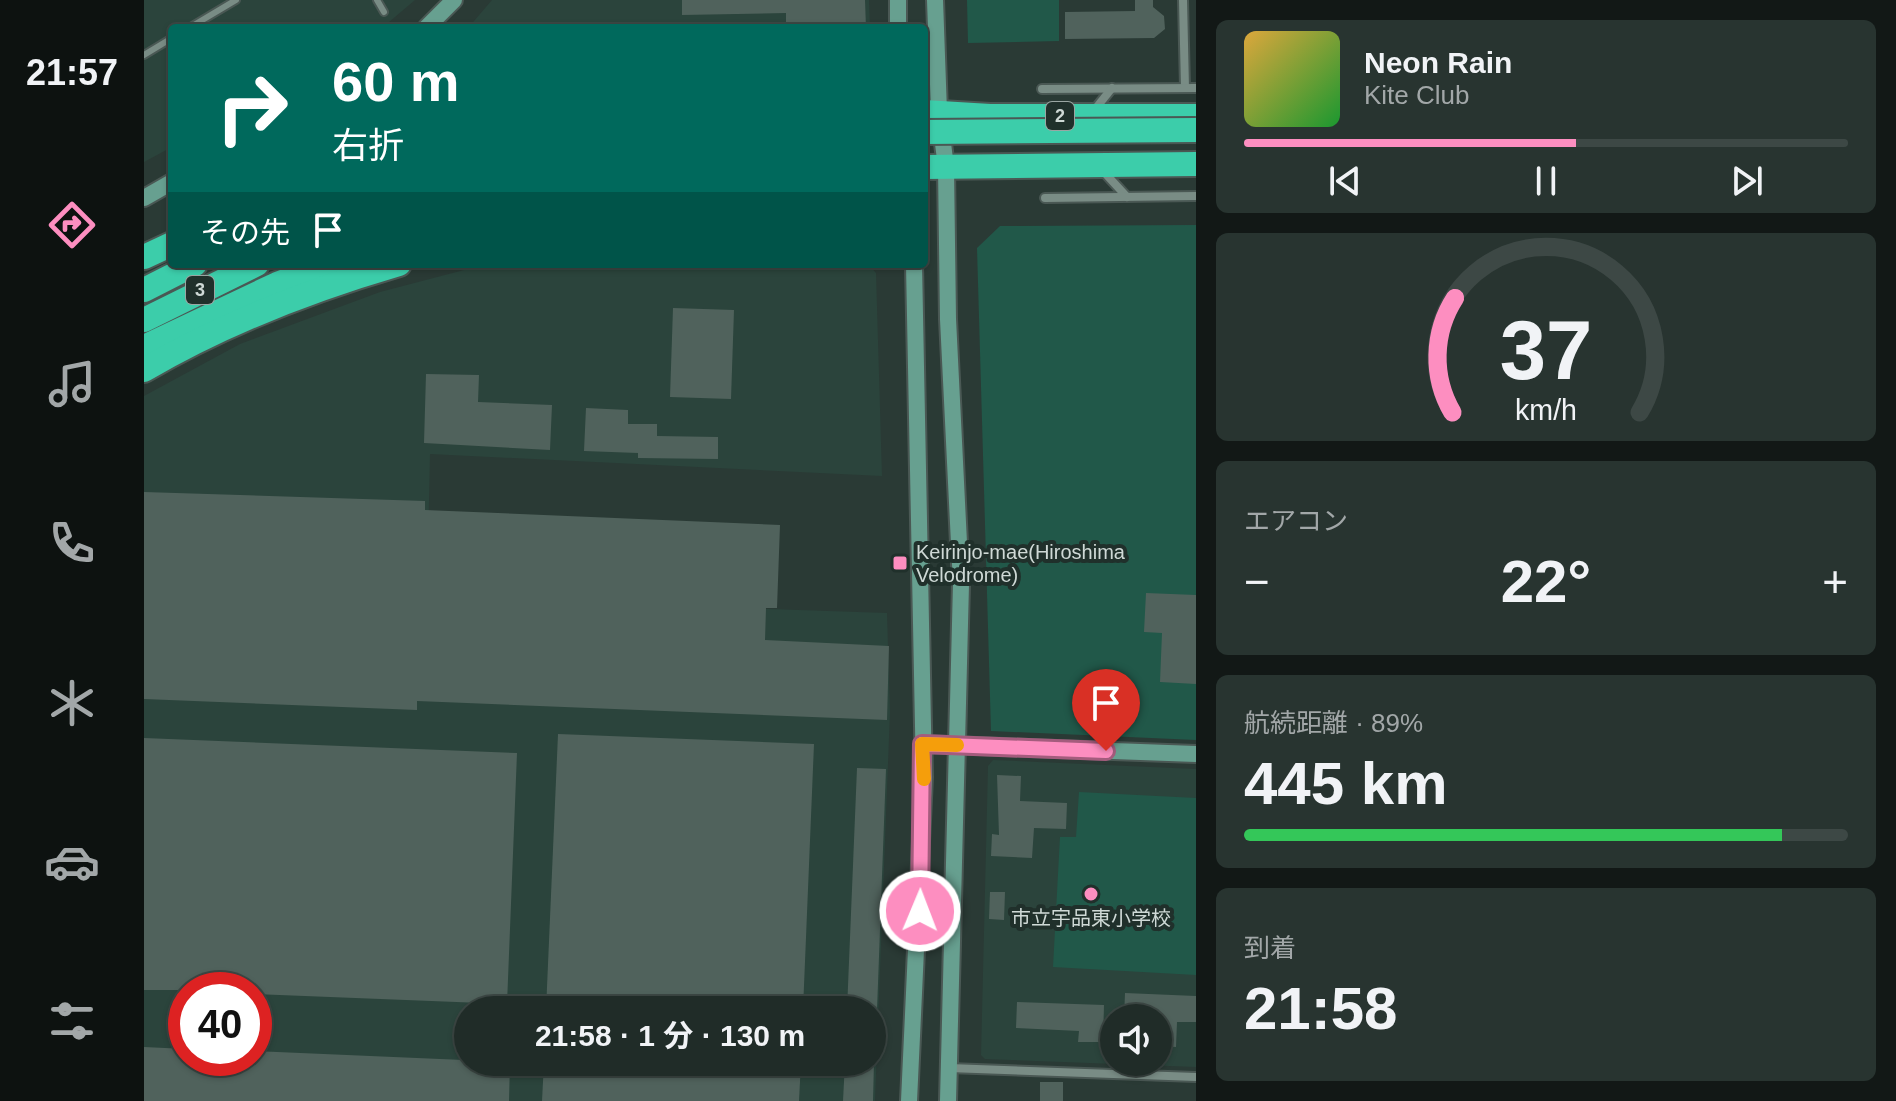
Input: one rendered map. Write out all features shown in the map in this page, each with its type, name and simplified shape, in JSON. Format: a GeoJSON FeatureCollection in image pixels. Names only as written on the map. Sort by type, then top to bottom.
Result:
{"type":"FeatureCollection","features":[{"type":"Feature","properties":{"kind":"highway","name":"2"},"geometry":{"type":"LineString","coordinates":[[932,112],[1196,116]]}},
{"type":"Feature","properties":{"kind":"highway"},"geometry":{"type":"LineString","coordinates":[[928,132],[1196,130]]}},
{"type":"Feature","properties":{"kind":"highway"},"geometry":{"type":"LineString","coordinates":[[935,167],[1196,164]]}},
{"type":"Feature","properties":{"kind":"highway"},"geometry":{"type":"LineString","coordinates":[[144,257],[168,246]]}},
{"type":"Feature","properties":{"kind":"highway","name":"3"},"geometry":{"type":"LineString","coordinates":[[144,290],[187,268]]}},
{"type":"Feature","properties":{"kind":"highway","name":"3"},"geometry":{"type":"LineString","coordinates":[[144,320],[249,268]]}},
{"type":"Feature","properties":{"kind":"highway"},"geometry":{"type":"LineString","coordinates":[[144,347],[277,284],[319,268]]}},
{"type":"Feature","properties":{"kind":"highway"},"geometry":{"type":"LineString","coordinates":[[144,370],[193,342],[274,306],[387,268]]}},
{"type":"Feature","properties":{"kind":"street"},"geometry":{"type":"LineString","coordinates":[[430,24],[454,0]]}},
{"type":"Feature","properties":{"kind":"street"},"geometry":{"type":"LineString","coordinates":[[898,0],[898,24]]}},
{"type":"Feature","properties":{"kind":"street"},"geometry":{"type":"LineString","coordinates":[[935,0],[932,112],[948,319],[961,584],[948,1101]]}},
{"type":"Feature","properties":{"kind":"street"},"geometry":{"type":"LineString","coordinates":[[1183,0],[1185,88]]}},
{"type":"Feature","properties":{"kind":"street"},"geometry":{"type":"LineString","coordinates":[[1089,116],[1112,88]]}},
{"type":"Feature","properties":{"kind":"street"},"geometry":{"type":"LineString","coordinates":[[1042,89],[1196,88]]}},
{"type":"Feature","properties":{"kind":"street"},"geometry":{"type":"LineString","coordinates":[[1096,164],[1127,197]]}},
{"type":"Feature","properties":{"kind":"street"},"geometry":{"type":"LineString","coordinates":[[144,198],[168,184]]}},
{"type":"Feature","properties":{"kind":"street"},"geometry":{"type":"LineString","coordinates":[[1045,198],[1196,196]]}},
{"type":"Feature","properties":{"kind":"street"},"geometry":{"type":"LineString","coordinates":[[909,1101],[920,911],[922,744],[914,268]]}},
{"type":"Feature","properties":{"kind":"street"},"geometry":{"type":"LineString","coordinates":[[922,744],[1196,754]]}},
{"type":"Feature","properties":{"kind":"street"},"geometry":{"type":"LineString","coordinates":[[949,1068],[1196,1077]]}},
{"type":"Feature","properties":{"kind":"lane"},"geometry":{"type":"LineString","coordinates":[[196,24],[236,0]]}},
{"type":"Feature","properties":{"kind":"lane"},"geometry":{"type":"LineString","coordinates":[[377,0],[384,12]]}},
{"type":"Feature","properties":{"kind":"lane"},"geometry":{"type":"LineString","coordinates":[[144,55],[168,40]]}},
{"type":"Feature","properties":{"kind":"shaded area"},"geometry":{"type":"Polygon","coordinates":[[[144,0],[415,0],[387,24],[168,24],[168,149],[144,162],[144,0]]]}},
{"type":"Feature","properties":{"kind":"shaded area"},"geometry":{"type":"Polygon","coordinates":[[[492,0],[869,0],[870,24],[471,24],[492,0]]]}},
{"type":"Feature","properties":{"kind":"shaded area"},"geometry":{"type":"Polygon","coordinates":[[[472,268],[872,268],[876,273],[882,476],[430,454],[427,597],[887,613],[890,712],[879,996],[454,996],[454,1076],[876,1076],[875,1101],[144,1101],[144,396],[240,344],[380,292],[472,268]]]}},
{"type":"Feature","properties":{"kind":"shaded area","name":"市立宇品東小学校"},"geometry":{"type":"Polygon","coordinates":[[[993,760],[1196,769],[1196,1067],[1172,1066],[1172,1004],[1100,1004],[1100,1063],[985,1059],[981,1055],[988,766],[993,760]]]}},
{"type":"Feature","properties":{"kind":"green space"},"geometry":{"type":"Polygon","coordinates":[[[967,0],[1059,0],[1059,41],[968,43],[967,0]]]}},
{"type":"Feature","properties":{"kind":"green space"},"geometry":{"type":"Polygon","coordinates":[[[1196,225],[1196,740],[991,731],[977,248],[1000,226],[1196,225]]]}},
{"type":"Feature","properties":{"kind":"green space"},"geometry":{"type":"Polygon","coordinates":[[[1079,792],[1196,798],[1196,975],[1053,967],[1060,837],[1076,837],[1079,792]]]}},
{"type":"Feature","properties":{"kind":"building"},"geometry":{"type":"Polygon","coordinates":[[[682,0],[865,0],[866,24],[786,24],[786,13],[682,15],[682,0]]]}},
{"type":"Feature","properties":{"kind":"building"},"geometry":{"type":"Polygon","coordinates":[[[1135,0],[1153,0],[1153,7],[1164,16],[1165,29],[1154,38],[1065,39],[1065,12],[1135,11],[1135,0]]]}},
{"type":"Feature","properties":{"kind":"building"},"geometry":{"type":"Polygon","coordinates":[[[673,308],[734,310],[731,399],[670,397],[673,308]]]}},
{"type":"Feature","properties":{"kind":"building"},"geometry":{"type":"Polygon","coordinates":[[[426,374],[479,375],[478,402],[552,405],[550,450],[424,443],[426,374]]]}},
{"type":"Feature","properties":{"kind":"building"},"geometry":{"type":"Polygon","coordinates":[[[586,408],[628,410],[628,424],[657,424],[657,436],[718,437],[718,459],[638,458],[638,453],[584,451],[586,408]]]}},
{"type":"Feature","properties":{"kind":"building"},"geometry":{"type":"Polygon","coordinates":[[[144,492],[425,501],[425,510],[780,525],[777,608],[766,608],[765,640],[889,646],[887,720],[417,701],[417,710],[144,699],[144,492]]]}},
{"type":"Feature","properties":{"kind":"building"},"geometry":{"type":"Polygon","coordinates":[[[1146,593],[1196,595],[1196,684],[1160,682],[1162,633],[1144,632],[1146,593]]]}},
{"type":"Feature","properties":{"kind":"building"},"geometry":{"type":"Polygon","coordinates":[[[558,734],[814,744],[804,996],[547,996],[558,734]]]}},
{"type":"Feature","properties":{"kind":"building"},"geometry":{"type":"Polygon","coordinates":[[[144,738],[517,753],[507,996],[454,996],[454,1002],[272,995],[272,972],[168,972],[168,990],[144,990],[144,738]]]}},
{"type":"Feature","properties":{"kind":"building"},"geometry":{"type":"Polygon","coordinates":[[[857,768],[886,769],[878,996],[848,996],[857,768]]]}},
{"type":"Feature","properties":{"kind":"building"},"geometry":{"type":"Polygon","coordinates":[[[997,775],[1021,776],[1020,801],[1067,803],[1066,829],[1034,828],[1032,858],[991,856],[992,834],[999,835],[997,775]]]}},
{"type":"Feature","properties":{"kind":"building"},"geometry":{"type":"Polygon","coordinates":[[[990,892],[1005,892],[1004,920],[989,919],[990,892]]]}},
{"type":"Feature","properties":{"kind":"building"},"geometry":{"type":"Polygon","coordinates":[[[1125,993],[1196,996],[1196,1022],[1177,1022],[1176,1047],[1172,1047],[1172,1004],[1125,1004],[1125,993]]]}},
{"type":"Feature","properties":{"kind":"building"},"geometry":{"type":"Polygon","coordinates":[[[1017,1002],[1100,1005],[1100,1042],[1078,1042],[1079,1031],[1016,1028],[1017,1002]]]}},
{"type":"Feature","properties":{"kind":"building"},"geometry":{"type":"Polygon","coordinates":[[[144,1047],[168,1048],[168,1076],[272,1076],[272,1052],[454,1060],[454,1076],[510,1076],[509,1101],[144,1101],[144,1047]]]}},
{"type":"Feature","properties":{"kind":"building"},"geometry":{"type":"Polygon","coordinates":[[[543,1076],[800,1076],[799,1101],[542,1101],[543,1076]]]}},
{"type":"Feature","properties":{"kind":"building"},"geometry":{"type":"Polygon","coordinates":[[[844,1076],[874,1076],[873,1101],[843,1101],[844,1076]]]}},
{"type":"Feature","properties":{"kind":"building"},"geometry":{"type":"Polygon","coordinates":[[[1040,1082],[1063,1082],[1063,1101],[1040,1101],[1040,1082]]]}},
{"type":"Feature","properties":{"kind":"slow traffic"},"geometry":{"type":"LineString","coordinates":[[924,779],[922,744],[957,745]]}},
{"type":"Feature","properties":{"kind":"place","name":"Keirinjo-mae(Hiroshima Velodrome)"},"geometry":{"type":"Point","coordinates":[900,563]}},
{"type":"Feature","properties":{"kind":"place","name":"市立宇品東小学校"},"geometry":{"type":"Point","coordinates":[1091,894]}},
{"type":"Feature","properties":{"kind":"route"},"geometry":{"type":"LineString","coordinates":[[920,911],[922,744],[1106,751]]}}]}
